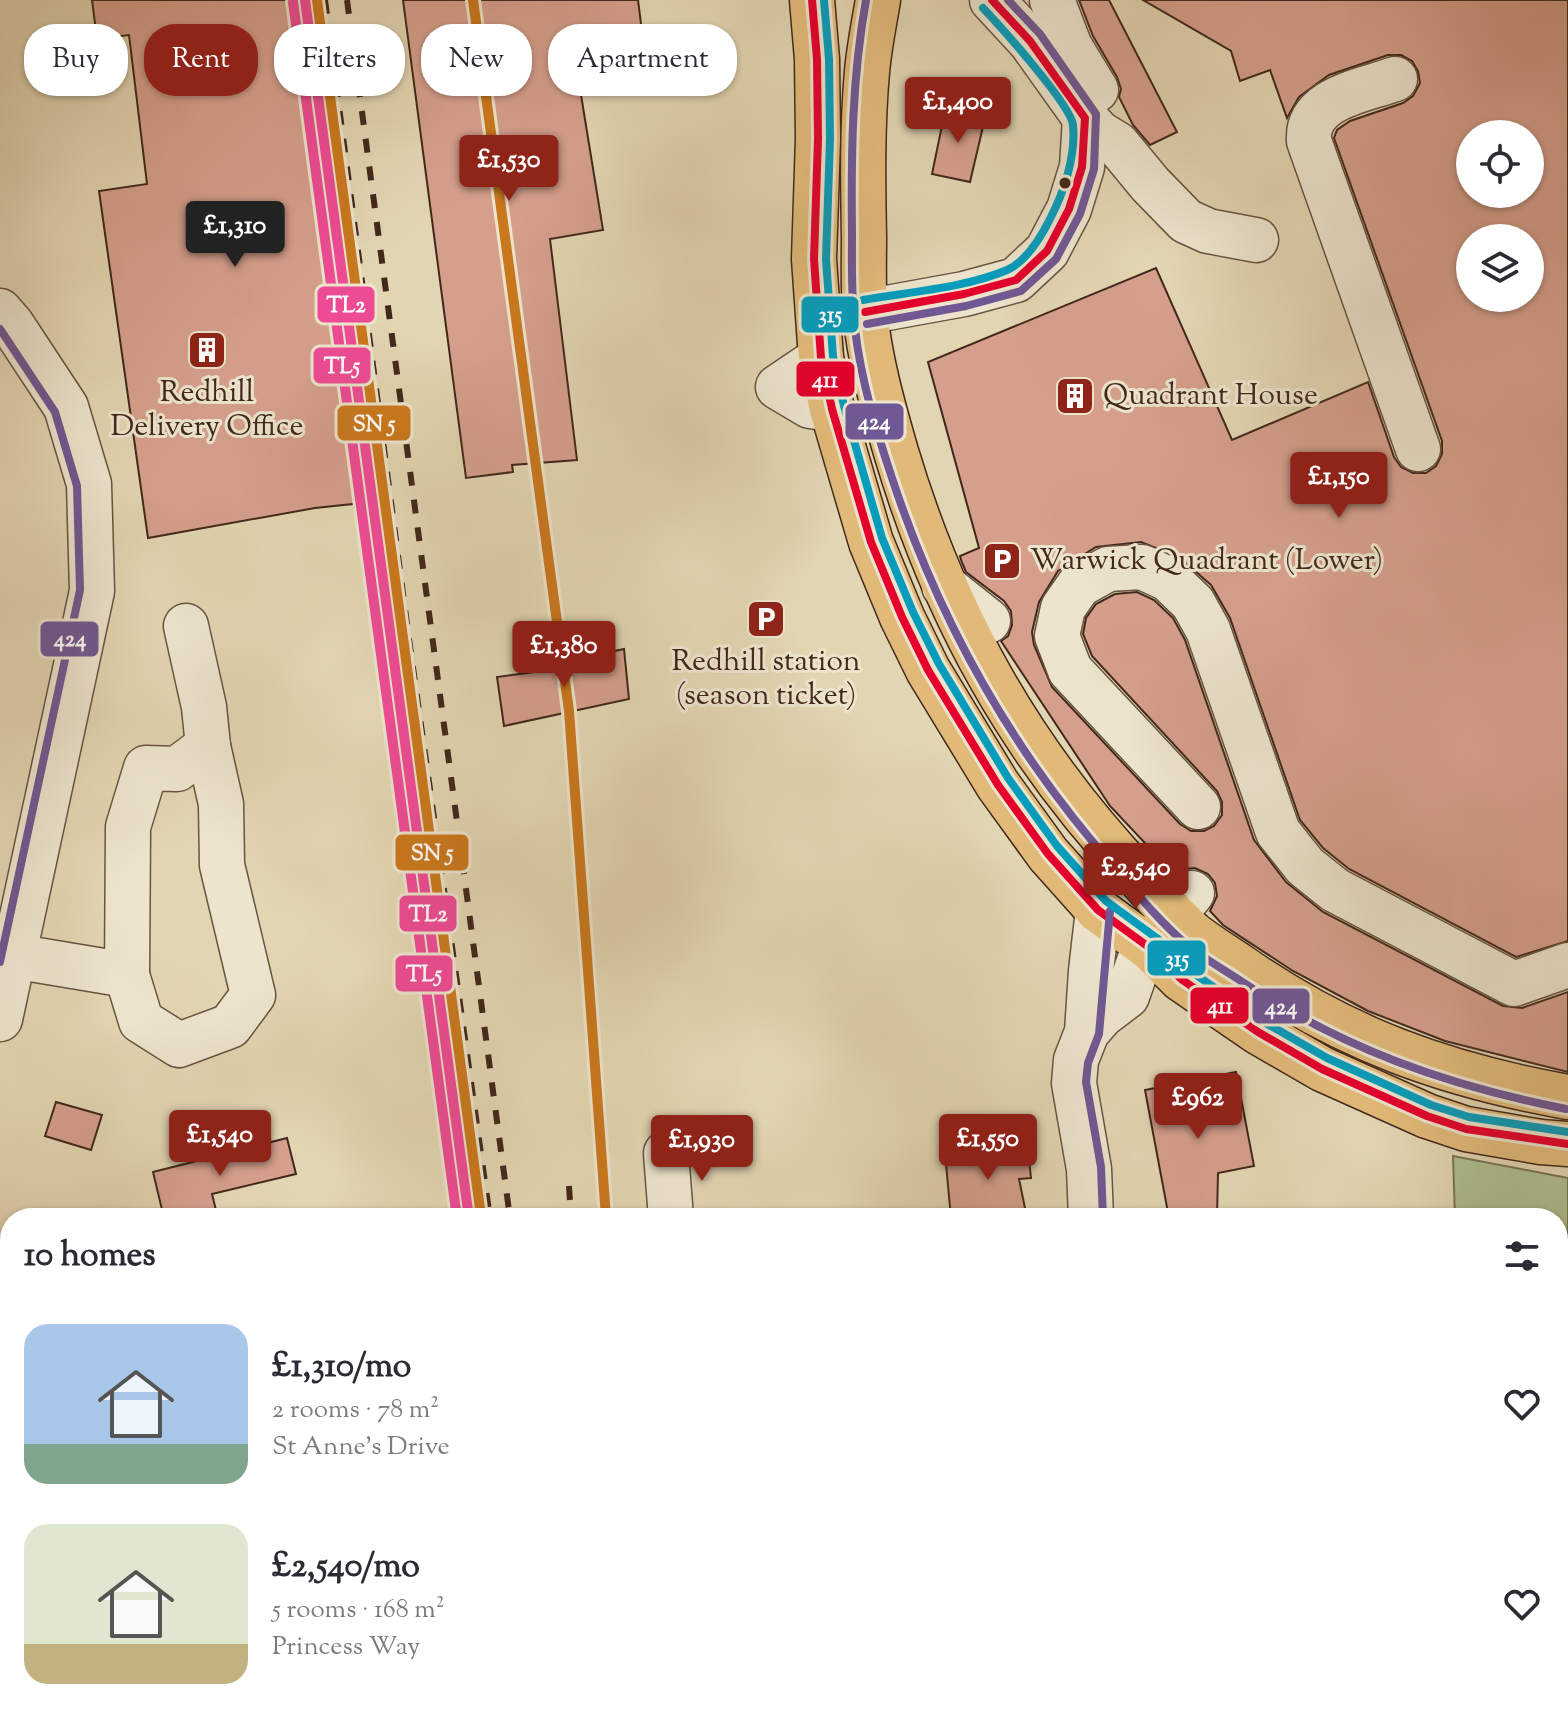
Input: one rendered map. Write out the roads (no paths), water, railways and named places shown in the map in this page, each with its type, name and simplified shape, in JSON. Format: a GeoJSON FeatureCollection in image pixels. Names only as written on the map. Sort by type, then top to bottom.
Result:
{"type":"FeatureCollection","features":[{"type":"Feature","properties":{"kind":"main road"},"geometry":{"type":"LineString","coordinates":[[812,0],[817,59],[818,139],[814,259],[821,358],[832,409],[871,542],[928,670],[998,785],[1048,854],[1098,910],[1173,919]]}},
{"type":"Feature","properties":{"kind":"main road"},"geometry":{"type":"LineString","coordinates":[[878,0],[867,70],[862,166],[865,312],[882,404],[907,488],[944,586],[1007,708],[1041,760],[1091,826],[1173,919],[1279,994],[1338,1027],[1398,1053],[1502,1085],[1568,1097]]}},
{"type":"Feature","properties":{"kind":"main road"},"geometry":{"type":"LineString","coordinates":[[1173,919],[1181,979],[1258,1032],[1322,1069],[1427,1116],[1466,1129],[1568,1144]]}},
{"type":"Feature","properties":{"kind":"street"},"geometry":{"type":"LineString","coordinates":[[992,0],[1030,41],[1101,131],[1186,221],[1208,231],[1256,240]]}},
{"type":"Feature","properties":{"kind":"street"},"geometry":{"type":"LineString","coordinates":[[865,312],[964,294],[1016,280],[1047,251],[1069,209],[1082,167],[1101,131],[1105,103],[1070,47],[1052,0]]}},
{"type":"Feature","properties":{"kind":"street"},"geometry":{"type":"LineString","coordinates":[[1395,79],[1329,102],[1319,110],[1308,127],[1309,141],[1418,449]]}},
{"type":"Feature","properties":{"kind":"street"},"geometry":{"type":"LineString","coordinates":[[0,311],[66,407],[89,484],[92,591],[0,1019]]}},
{"type":"Feature","properties":{"kind":"street"},"geometry":{"type":"LineString","coordinates":[[821,358],[765,380],[810,406],[832,409]]}},
{"type":"Feature","properties":{"kind":"street"},"geometry":{"type":"LineString","coordinates":[[1198,807],[1070,670],[1057,636],[1063,608],[1079,585],[1108,569],[1142,567],[1168,579],[1193,603],[1208,630],[1278,832],[1305,866],[1335,890],[1514,984],[1568,965]]}},
{"type":"Feature","properties":{"kind":"street"},"geometry":{"type":"LineString","coordinates":[[944,586],[988,621]]}},
{"type":"Feature","properties":{"kind":"street"},"geometry":{"type":"LineString","coordinates":[[186,626],[221,804],[222,865],[253,995],[230,1026],[179,1045],[141,1021],[127,975],[128,827],[146,768],[177,769],[208,746]]}},
{"type":"Feature","properties":{"kind":"street"},"geometry":{"type":"LineString","coordinates":[[1091,1208],[1089,1169],[1074,1083],[1076,1060],[1087,1032],[1098,910]]}},
{"type":"Feature","properties":{"kind":"street"},"geometry":{"type":"LineString","coordinates":[[1087,1032],[1102,1015],[1127,996],[1141,956],[1173,919]]}},
{"type":"Feature","properties":{"kind":"street"},"geometry":{"type":"LineString","coordinates":[[13,956],[127,975]]}},
{"type":"Feature","properties":{"kind":"street"},"geometry":{"type":"LineString","coordinates":[[666,1153],[670,1208]]}},
{"type":"Feature","properties":{"kind":"railway"},"geometry":{"type":"LineString","coordinates":[[325,0],[409,639],[489,1208]]}},
{"type":"Feature","properties":{"kind":"railway"},"geometry":{"type":"LineString","coordinates":[[347,0],[509,1208]]}},
{"type":"Feature","properties":{"kind":"railway"},"geometry":{"type":"LineString","coordinates":[[569,1186],[570,1208]]}},
{"type":"Feature","properties":{"kind":"place","name":"Redhill Delivery Office"},"geometry":{"type":"Point","coordinates":[207,350]}},
{"type":"Feature","properties":{"kind":"place","name":"Quadrant House"},"geometry":{"type":"Point","coordinates":[1075,396]}},
{"type":"Feature","properties":{"kind":"place","name":"Warwick Quadrant (Lower)"},"geometry":{"type":"Point","coordinates":[1002,561]}},
{"type":"Feature","properties":{"kind":"place","name":"Redhill station (season ticket)"},"geometry":{"type":"Point","coordinates":[766,619]}}]}
